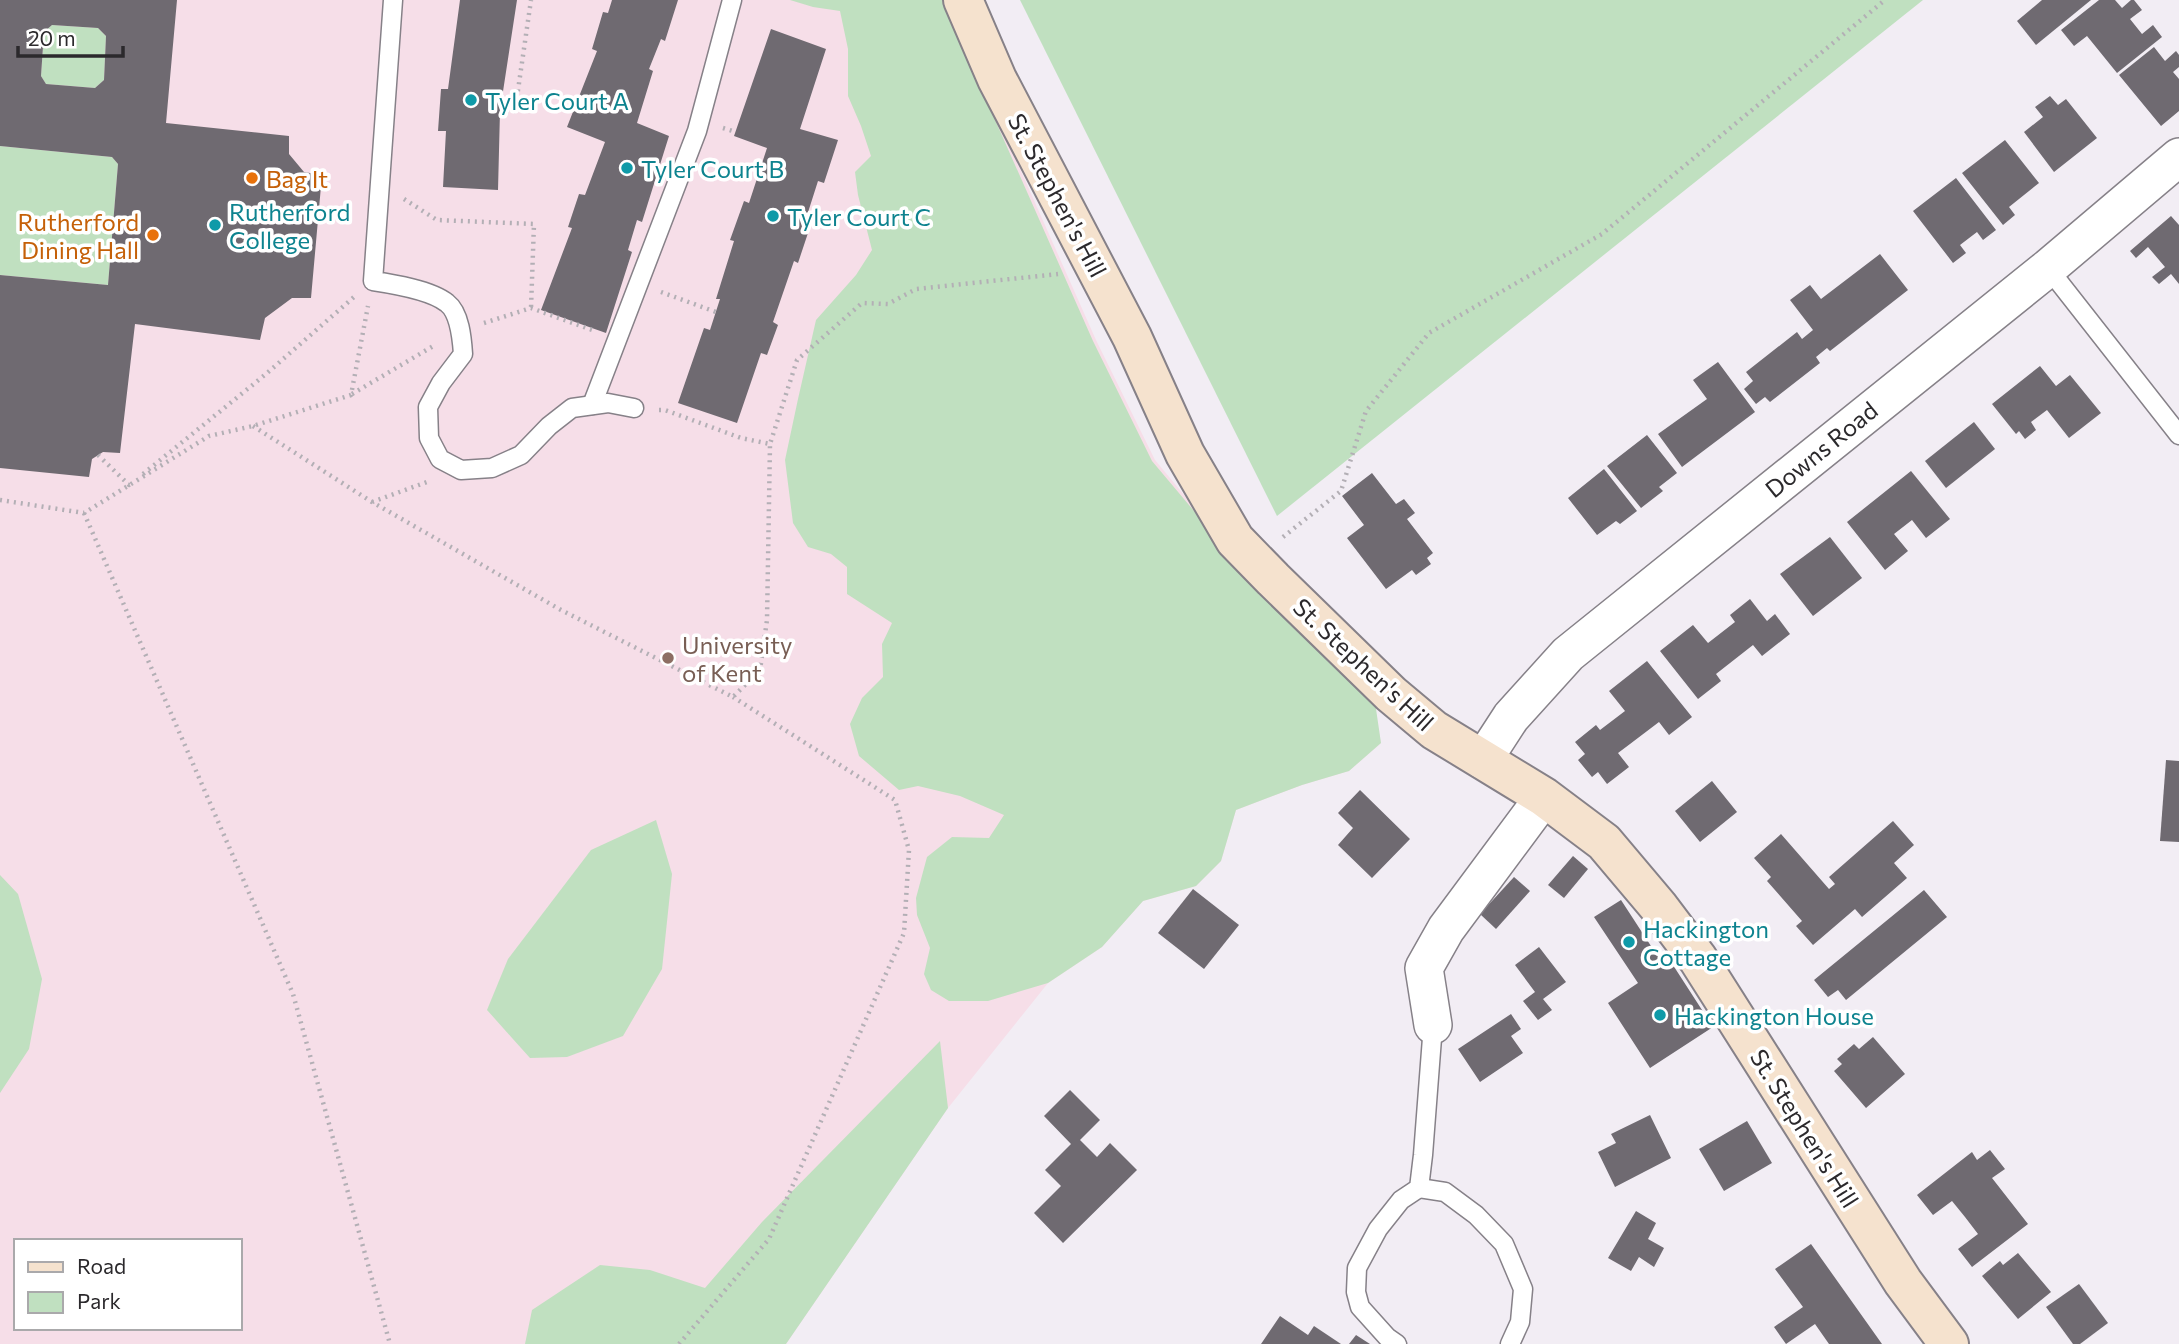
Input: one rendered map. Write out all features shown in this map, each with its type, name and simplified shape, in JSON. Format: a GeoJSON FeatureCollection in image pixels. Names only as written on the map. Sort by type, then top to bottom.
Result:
{"type":"FeatureCollection","features":[{"type":"Feature","properties":{"kind":"street","name":"St. Stephen's Hill"},"geometry":{"type":"LineString","coordinates":[[963,0],[997,79],[1132,337],[1185,454],[1235,540],[1391,695],[1434,730],[1544,797],[1604,842],[1698,959],[1903,1282],[1949,1344]]}},
{"type":"Feature","properties":{"kind":"street","name":"Downs Road"},"geometry":{"type":"LineString","coordinates":[[1483,760],[1511,717],[1568,654],[2048,268],[2179,157]]}},
{"type":"Feature","properties":{"kind":"street"},"geometry":{"type":"LineString","coordinates":[[1433,1025],[1424,968],[1446,929],[1544,797]]}},
{"type":"Feature","properties":{"kind":"lane"},"geometry":{"type":"LineString","coordinates":[[393,0],[373,281],[415,289],[448,303],[462,330],[463,354],[441,383],[428,407],[429,438],[440,459],[460,470],[492,468],[521,456],[549,426],[572,408],[608,403],[634,408]]}},
{"type":"Feature","properties":{"kind":"lane"},"geometry":{"type":"LineString","coordinates":[[592,405],[697,131],[732,0]]}},
{"type":"Feature","properties":{"kind":"lane"},"geometry":{"type":"LineString","coordinates":[[2048,268],[2179,435]]}},
{"type":"Feature","properties":{"kind":"lane"},"geometry":{"type":"LineString","coordinates":[[1419,1188],[1433,1025]]}},
{"type":"Feature","properties":{"kind":"lane"},"geometry":{"type":"LineString","coordinates":[[1397,1344],[1360,1307],[1356,1292],[1357,1268],[1378,1229],[1401,1200],[1419,1188],[1446,1192],[1476,1215],[1504,1244],[1523,1289],[1520,1322],[1510,1344]]}},
{"type":"Feature","properties":{"kind":"path"},"geometry":{"type":"LineString","coordinates":[[500,110],[514,111],[531,0]]}},
{"type":"Feature","properties":{"kind":"path"},"geometry":{"type":"LineString","coordinates":[[1255,561],[1341,491],[1366,411],[1429,333],[1602,234],[1885,0]]}},
{"type":"Feature","properties":{"kind":"path"},"geometry":{"type":"LineString","coordinates":[[380,184],[437,220],[534,224],[530,308],[618,339]]}},
{"type":"Feature","properties":{"kind":"path"},"geometry":{"type":"LineString","coordinates":[[733,697],[760,670],[767,620],[770,444],[797,360],[862,303],[888,304],[916,289],[1097,270]]}},
{"type":"Feature","properties":{"kind":"path"},"geometry":{"type":"LineString","coordinates":[[0,500],[84,513],[209,436],[253,426],[351,395],[373,281]]}},
{"type":"Feature","properties":{"kind":"path"},"geometry":{"type":"LineString","coordinates":[[129,485],[267,374],[373,281]]}},
{"type":"Feature","properties":{"kind":"path"},"geometry":{"type":"LineString","coordinates":[[639,285],[716,312]]}},
{"type":"Feature","properties":{"kind":"path"},"geometry":{"type":"LineString","coordinates":[[665,410],[741,438],[770,444]]}},
{"type":"Feature","properties":{"kind":"path"},"geometry":{"type":"LineString","coordinates":[[253,426],[372,502],[561,610],[733,697],[895,800],[909,850],[904,933],[769,1239],[679,1344]]}},
{"type":"Feature","properties":{"kind":"path"},"geometry":{"type":"LineString","coordinates":[[98,455],[129,485]]}},
{"type":"Feature","properties":{"kind":"path"},"geometry":{"type":"LineString","coordinates":[[372,502],[460,470]]}},
{"type":"Feature","properties":{"kind":"path"},"geometry":{"type":"LineString","coordinates":[[84,513],[293,994],[390,1344]]}},
{"type":"Feature","properties":{"kind":"shaded area","name":"University of Kent"},"geometry":{"type":"Polygon","coordinates":[[[0,0],[945,0],[1096,340],[1155,460],[1375,715],[1381,743],[1349,771],[1236,810],[1221,861],[1196,886],[1143,901],[1102,947],[1048,983],[948,1108],[786,1344],[0,1344],[0,0]]]}},
{"type":"Feature","properties":{"kind":"green space"},"geometry":{"type":"Polygon","coordinates":[[[790,0],[942,0],[1093,341],[1152,461],[1221,543],[1375,702],[1381,743],[1349,771],[1236,810],[1221,861],[1196,886],[1143,901],[1102,947],[1048,983],[988,1001],[949,1001],[931,990],[924,974],[930,948],[917,915],[916,898],[927,857],[952,837],[989,838],[1004,815],[960,796],[918,786],[899,790],[859,756],[850,724],[862,698],[883,677],[882,644],[892,623],[847,594],[847,567],[831,554],[808,547],[793,523],[785,460],[816,320],[856,275],[872,250],[855,172],[871,156],[848,96],[848,49],[840,11],[790,0]]]}},
{"type":"Feature","properties":{"kind":"green space"},"geometry":{"type":"Polygon","coordinates":[[[1020,0],[1923,0],[1277,516],[1020,0]]]}},
{"type":"Feature","properties":{"kind":"green space"},"geometry":{"type":"Polygon","coordinates":[[[52,25],[98,28],[106,36],[104,80],[95,88],[46,84],[41,76],[44,32],[52,25]]]}},
{"type":"Feature","properties":{"kind":"green space"},"geometry":{"type":"Polygon","coordinates":[[[0,146],[112,157],[118,164],[108,285],[0,275],[0,146]]]}},
{"type":"Feature","properties":{"kind":"green space"},"geometry":{"type":"Polygon","coordinates":[[[656,820],[672,874],[662,969],[623,1036],[567,1057],[530,1058],[487,1010],[508,959],[591,850],[656,820]]]}},
{"type":"Feature","properties":{"kind":"green space"},"geometry":{"type":"Polygon","coordinates":[[[0,875],[18,894],[42,979],[29,1049],[0,1093],[0,875]]]}},
{"type":"Feature","properties":{"kind":"green space"},"geometry":{"type":"Polygon","coordinates":[[[940,1041],[948,1108],[786,1344],[525,1344],[532,1310],[600,1265],[650,1270],[705,1288],[762,1222],[940,1041]]]}},
{"type":"Feature","properties":{"kind":"building","name":"Rutherford College"},"geometry":{"type":"Polygon","coordinates":[[[0,0],[177,0],[166,123],[289,136],[289,154],[304,172],[322,175],[311,298],[292,298],[265,318],[260,340],[135,324],[120,453],[103,452],[92,459],[89,477],[0,468],[0,275],[108,285],[118,164],[112,157],[0,146],[0,0]],[[52,25],[44,32],[41,76],[46,84],[95,88],[104,80],[106,36],[98,28],[52,25]]]}},
{"type":"Feature","properties":{"kind":"building","name":"Tyler Court A"},"geometry":{"type":"Polygon","coordinates":[[[460,0],[517,0],[500,111],[498,190],[443,187],[446,131],[438,131],[441,89],[448,89],[460,0]]]}},
{"type":"Feature","properties":{"kind":"building","name":"Tyler Court B"},"geometry":{"type":"Polygon","coordinates":[[[612,0],[678,0],[665,41],[661,39],[649,69],[653,71],[637,123],[669,136],[642,222],[637,220],[628,250],[632,252],[606,333],[541,310],[572,228],[568,227],[579,194],[585,195],[605,142],[567,127],[597,51],[592,49],[603,12],[608,13],[612,0]]]}},
{"type":"Feature","properties":{"kind":"building"},"geometry":{"type":"Polygon","coordinates":[[[2042,0],[2091,0],[2036,45],[2017,21],[2042,0]]]}},
{"type":"Feature","properties":{"kind":"building"},"geometry":{"type":"Polygon","coordinates":[[[2099,0],[2115,0],[2122,8],[2134,0],[2142,10],[2130,19],[2142,34],[2153,25],[2162,37],[2117,73],[2087,36],[2074,46],[2061,30],[2099,0]]]}},
{"type":"Feature","properties":{"kind":"building","name":"Tyler Court C"},"geometry":{"type":"Polygon","coordinates":[[[771,29],[826,49],[800,129],[838,140],[824,183],[818,181],[803,228],[809,230],[798,263],[794,261],[773,322],[778,325],[767,355],[761,353],[737,423],[678,403],[704,328],[710,330],[720,299],[716,299],[734,241],[730,240],[744,201],[749,203],[767,148],[734,136],[771,29]]]}},
{"type":"Feature","properties":{"kind":"building"},"geometry":{"type":"Polygon","coordinates":[[[2154,47],[2165,61],[2176,51],[2179,55],[2179,67],[2173,72],[2179,79],[2179,111],[2161,126],[2119,75],[2154,47]]]}},
{"type":"Feature","properties":{"kind":"building"},"geometry":{"type":"Polygon","coordinates":[[[2050,96],[2058,105],[2066,99],[2097,138],[2054,172],[2024,132],[2043,117],[2035,107],[2050,96]]]}},
{"type":"Feature","properties":{"kind":"building"},"geometry":{"type":"Polygon","coordinates":[[[2005,140],[2039,183],[2009,207],[2015,215],[2003,225],[1962,173],[2005,140]]]}},
{"type":"Feature","properties":{"kind":"building"},"geometry":{"type":"Polygon","coordinates":[[[1956,178],[1996,230],[1983,240],[1977,232],[1960,245],[1966,253],[1953,263],[1913,211],[1956,178]]]}},
{"type":"Feature","properties":{"kind":"building"},"geometry":{"type":"Polygon","coordinates":[[[2171,216],[2179,225],[2179,284],[2171,274],[2159,284],[2152,277],[2165,267],[2148,247],[2136,258],[2130,251],[2171,216]]]}},
{"type":"Feature","properties":{"kind":"building"},"geometry":{"type":"Polygon","coordinates":[[[1880,254],[1908,290],[1830,351],[1827,348],[1816,357],[1820,363],[1770,402],[1765,397],[1756,404],[1744,389],[1753,381],[1746,372],[1797,332],[1802,339],[1813,330],[1790,300],[1810,285],[1821,299],[1880,254]]]}},
{"type":"Feature","properties":{"kind":"building"},"geometry":{"type":"Polygon","coordinates":[[[1718,362],[1755,412],[1682,467],[1658,434],[1707,399],[1693,380],[1718,362]]]}},
{"type":"Feature","properties":{"kind":"building"},"geometry":{"type":"Polygon","coordinates":[[[2040,366],[2056,386],[2070,375],[2101,413],[2069,438],[2047,410],[2031,422],[2036,430],[2025,439],[2019,431],[2016,434],[1992,404],[2040,366]]]}},
{"type":"Feature","properties":{"kind":"building"},"geometry":{"type":"Polygon","coordinates":[[[1974,422],[1995,449],[1946,488],[1925,461],[1974,422]]]}},
{"type":"Feature","properties":{"kind":"building"},"geometry":{"type":"Polygon","coordinates":[[[1647,435],[1677,473],[1659,487],[1663,491],[1641,508],[1607,466],[1647,435]]]}},
{"type":"Feature","properties":{"kind":"building"},"geometry":{"type":"Polygon","coordinates":[[[1604,469],[1637,511],[1620,524],[1616,521],[1597,535],[1568,498],[1604,469]]]}},
{"type":"Feature","properties":{"kind":"building"},"geometry":{"type":"Polygon","coordinates":[[[1911,471],[1950,519],[1926,538],[1912,520],[1894,534],[1908,551],[1885,570],[1847,522],[1911,471]]]}},
{"type":"Feature","properties":{"kind":"building"},"geometry":{"type":"Polygon","coordinates":[[[1372,473],[1396,504],[1404,499],[1415,513],[1407,519],[1433,553],[1427,558],[1431,564],[1416,575],[1412,570],[1386,589],[1347,538],[1364,525],[1342,496],[1372,473]]]}},
{"type":"Feature","properties":{"kind":"building"},"geometry":{"type":"Polygon","coordinates":[[[1830,537],[1862,578],[1813,616],[1780,574],[1830,537]]]}},
{"type":"Feature","properties":{"kind":"building"},"geometry":{"type":"Polygon","coordinates":[[[1750,599],[1767,621],[1775,614],[1790,634],[1762,656],[1753,645],[1716,674],[1721,681],[1698,699],[1660,651],[1693,625],[1708,643],[1735,622],[1730,615],[1750,599]]]}},
{"type":"Feature","properties":{"kind":"building"},"geometry":{"type":"Polygon","coordinates":[[[1647,661],[1692,717],[1669,735],[1659,722],[1618,753],[1629,767],[1607,784],[1598,772],[1592,777],[1578,760],[1585,754],[1575,742],[1596,725],[1600,730],[1625,711],[1609,691],[1647,661]]]}},
{"type":"Feature","properties":{"kind":"building"},"geometry":{"type":"Polygon","coordinates":[[[2166,760],[2179,761],[2179,842],[2160,841],[2166,760]]]}},
{"type":"Feature","properties":{"kind":"building"},"geometry":{"type":"Polygon","coordinates":[[[1712,781],[1737,812],[1700,842],[1675,811],[1712,781]]]}},
{"type":"Feature","properties":{"kind":"building"},"geometry":{"type":"Polygon","coordinates":[[[1360,790],[1410,839],[1372,878],[1338,845],[1353,828],[1338,813],[1360,790]]]}},
{"type":"Feature","properties":{"kind":"building"},"geometry":{"type":"Polygon","coordinates":[[[1893,821],[1914,845],[1894,863],[1907,878],[1862,917],[1855,909],[1813,945],[1796,926],[1802,921],[1767,881],[1771,877],[1754,858],[1781,834],[1829,889],[1835,884],[1829,877],[1893,821]]]}},
{"type":"Feature","properties":{"kind":"building"},"geometry":{"type":"Polygon","coordinates":[[[1573,856],[1588,869],[1564,898],[1548,885],[1573,856]]]}},
{"type":"Feature","properties":{"kind":"building"},"geometry":{"type":"Polygon","coordinates":[[[1514,877],[1530,891],[1496,929],[1480,914],[1514,877]]]}},
{"type":"Feature","properties":{"kind":"building"},"geometry":{"type":"Polygon","coordinates":[[[1193,889],[1239,925],[1204,969],[1158,933],[1193,889]]]}},
{"type":"Feature","properties":{"kind":"building"},"geometry":{"type":"Polygon","coordinates":[[[1924,890],[1947,917],[1846,1000],[1838,990],[1828,997],[1814,980],[1924,890]]]}},
{"type":"Feature","properties":{"kind":"building","name":"Hackington House"},"geometry":{"type":"Polygon","coordinates":[[[1621,900],[1664,966],[1671,962],[1713,1027],[1650,1068],[1608,1003],[1638,983],[1594,917],[1621,900]]]}},
{"type":"Feature","properties":{"kind":"building"},"geometry":{"type":"Polygon","coordinates":[[[1539,947],[1566,982],[1543,999],[1552,1010],[1538,1020],[1523,1001],[1535,992],[1515,965],[1539,947]]]}},
{"type":"Feature","properties":{"kind":"building"},"geometry":{"type":"Polygon","coordinates":[[[1511,1014],[1521,1029],[1511,1036],[1523,1053],[1480,1082],[1458,1049],[1511,1014]]]}},
{"type":"Feature","properties":{"kind":"building"},"geometry":{"type":"Polygon","coordinates":[[[1873,1037],[1905,1074],[1866,1108],[1834,1071],[1842,1064],[1837,1059],[1854,1044],[1859,1049],[1873,1037]]]}},
{"type":"Feature","properties":{"kind":"building"},"geometry":{"type":"Polygon","coordinates":[[[1070,1090],[1100,1120],[1080,1140],[1097,1157],[1110,1143],[1137,1170],[1063,1243],[1034,1213],[1061,1186],[1045,1170],[1071,1144],[1044,1116],[1070,1090]]]}},
{"type":"Feature","properties":{"kind":"building"},"geometry":{"type":"Polygon","coordinates":[[[1650,1115],[1671,1158],[1615,1187],[1598,1152],[1616,1143],[1611,1134],[1650,1115]]]}},
{"type":"Feature","properties":{"kind":"building"},"geometry":{"type":"Polygon","coordinates":[[[1747,1121],[1772,1163],[1724,1191],[1699,1149],[1747,1121]]]}},
{"type":"Feature","properties":{"kind":"building"},"geometry":{"type":"Polygon","coordinates":[[[1990,1150],[2005,1169],[1992,1178],[2028,1224],[1972,1267],[1958,1249],[1978,1234],[1952,1201],[1933,1215],[1917,1195],[1972,1152],[1977,1160],[1990,1150]]]}},
{"type":"Feature","properties":{"kind":"building"},"geometry":{"type":"Polygon","coordinates":[[[1636,1211],[1656,1223],[1648,1239],[1664,1248],[1654,1267],[1639,1257],[1631,1271],[1608,1258],[1636,1211]]]}},
{"type":"Feature","properties":{"kind":"building"},"geometry":{"type":"Polygon","coordinates":[[[1811,1244],[1882,1344],[1829,1344],[1815,1324],[1786,1344],[1774,1327],[1803,1307],[1775,1269],[1811,1244]]]}},
{"type":"Feature","properties":{"kind":"building"},"geometry":{"type":"Polygon","coordinates":[[[2018,1253],[2051,1292],[2018,1319],[1982,1276],[2000,1261],[2003,1265],[2018,1253]]]}},
{"type":"Feature","properties":{"kind":"building"},"geometry":{"type":"Polygon","coordinates":[[[2079,1284],[2108,1323],[2080,1344],[2073,1344],[2046,1307],[2079,1284]]]}},
{"type":"Feature","properties":{"kind":"building"},"geometry":{"type":"Polygon","coordinates":[[[1280,1316],[1308,1335],[1314,1326],[1341,1344],[1261,1344],[1280,1316]]]}},
{"type":"Feature","properties":{"kind":"building"},"geometry":{"type":"Polygon","coordinates":[[[1356,1335],[1370,1344],[1349,1344],[1356,1335]]]}},
{"type":"Feature","properties":{"kind":"place","name":"Tyler Court A"},"geometry":{"type":"Point","coordinates":[471,100]}},
{"type":"Feature","properties":{"kind":"place","name":"Tyler Court B"},"geometry":{"type":"Point","coordinates":[627,168]}},
{"type":"Feature","properties":{"kind":"place","name":"Bag It"},"geometry":{"type":"Point","coordinates":[252,178]}},
{"type":"Feature","properties":{"kind":"place","name":"Tyler Court C"},"geometry":{"type":"Point","coordinates":[773,216]}},
{"type":"Feature","properties":{"kind":"place","name":"Rutherford College"},"geometry":{"type":"Point","coordinates":[215,225]}},
{"type":"Feature","properties":{"kind":"place","name":"Rutherford Dining Hall"},"geometry":{"type":"Point","coordinates":[153,235]}},
{"type":"Feature","properties":{"kind":"place","name":"University of Kent"},"geometry":{"type":"Point","coordinates":[668,658]}},
{"type":"Feature","properties":{"kind":"place","name":"Hackington Cottage"},"geometry":{"type":"Point","coordinates":[1629,942]}},
{"type":"Feature","properties":{"kind":"place","name":"Hackington House"},"geometry":{"type":"Point","coordinates":[1660,1015]}}]}
